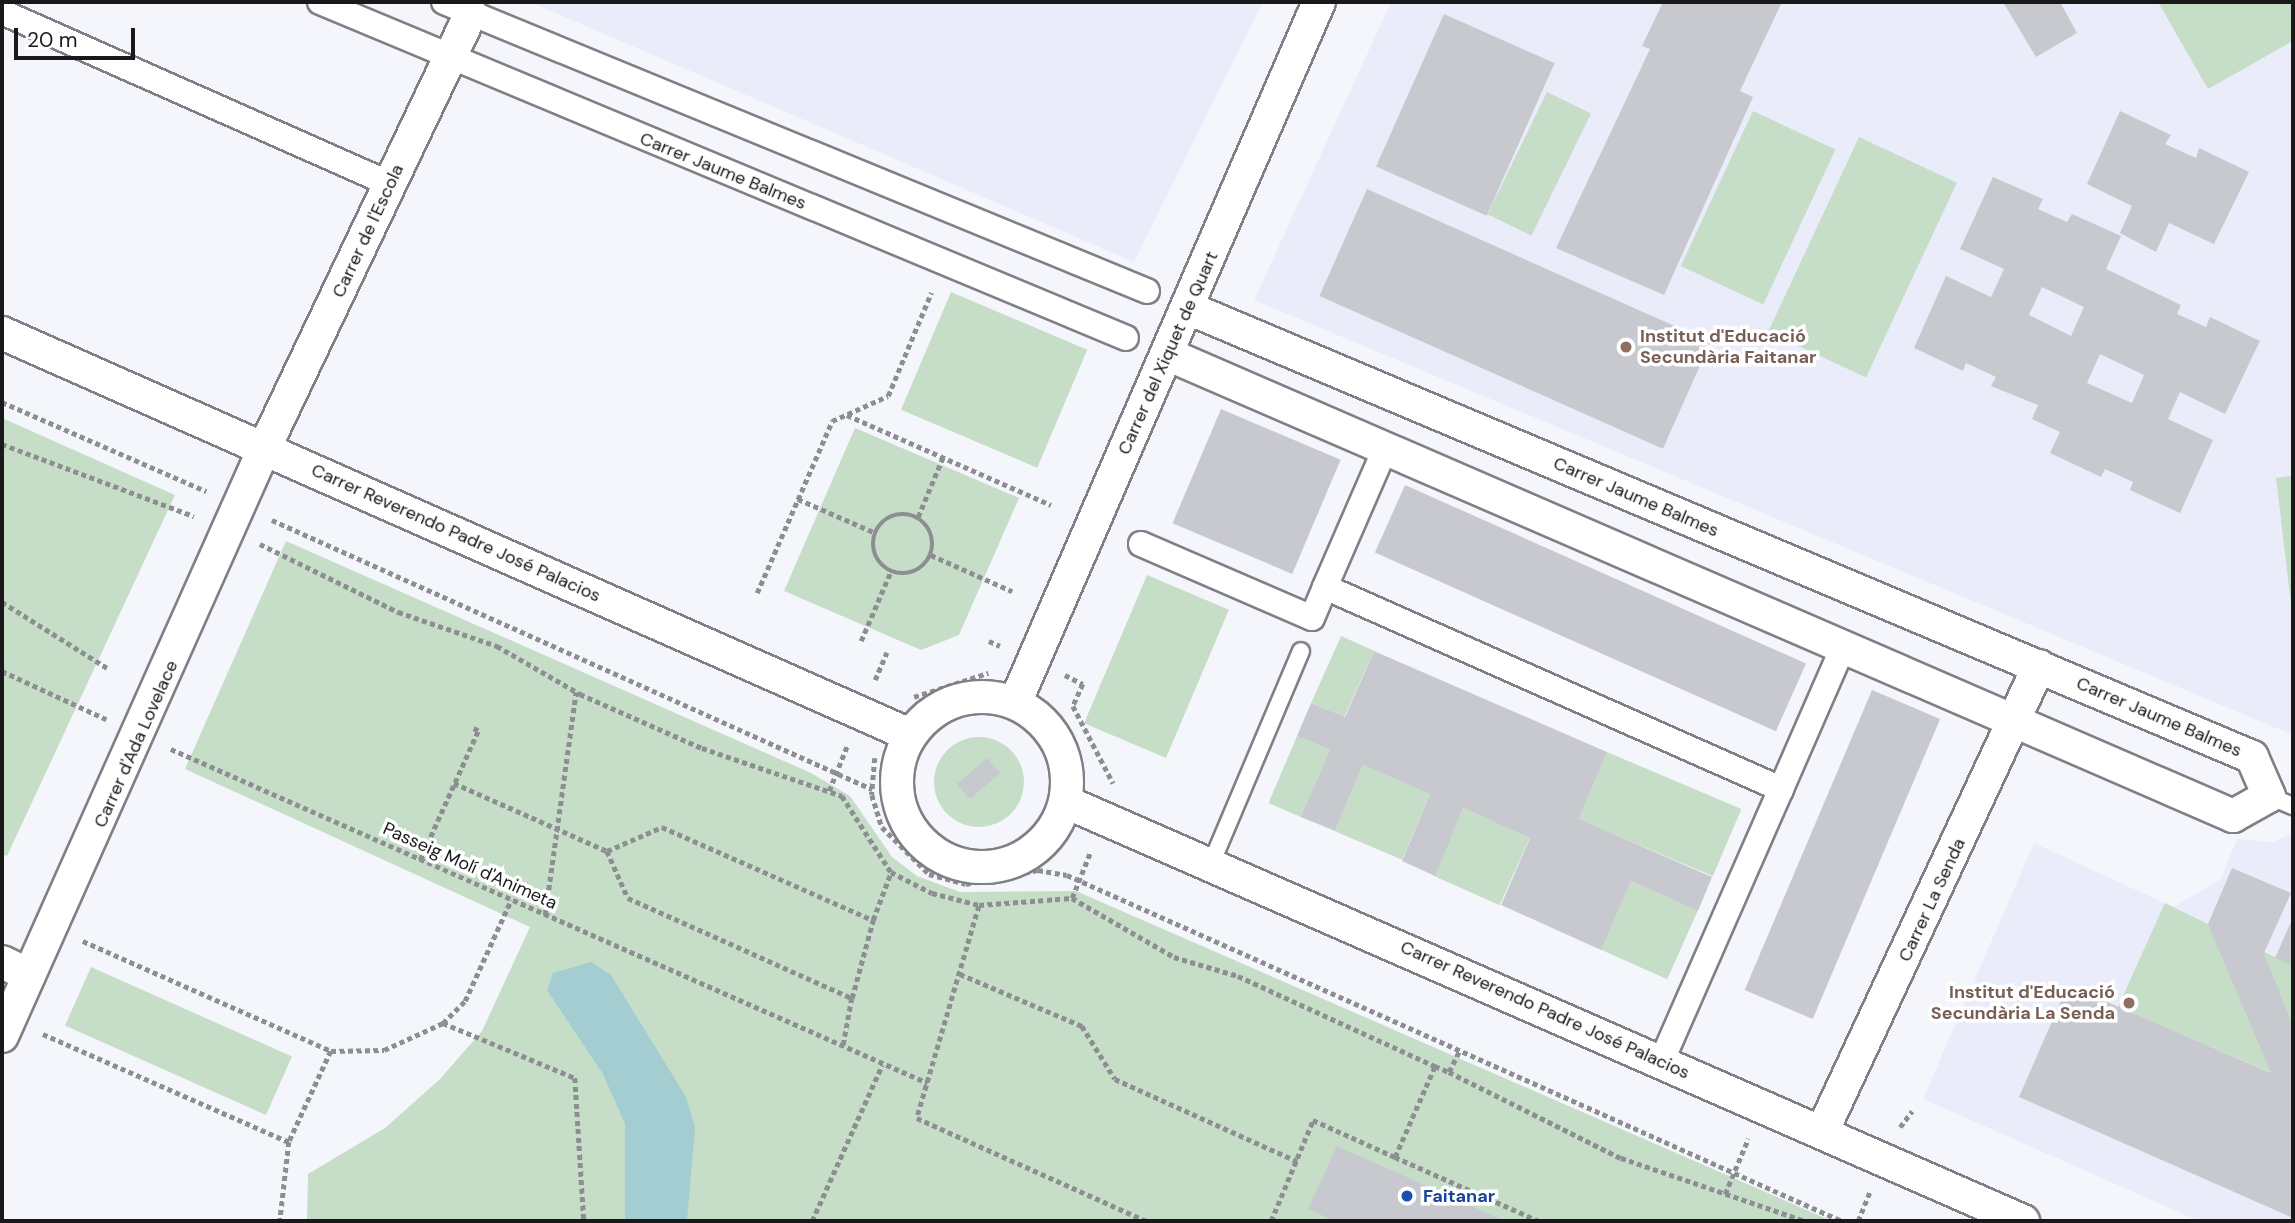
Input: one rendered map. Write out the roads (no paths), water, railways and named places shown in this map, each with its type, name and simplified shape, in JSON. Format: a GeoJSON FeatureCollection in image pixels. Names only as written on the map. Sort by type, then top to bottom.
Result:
{"type":"FeatureCollection","features":[{"type":"Feature","properties":{"kind":"street","name":"Carrer Jaume Balmes"},"geometry":{"type":"LineString","coordinates":[[320,2],[450,59],[1126,338]]}},
{"type":"Feature","properties":{"kind":"street","name":"Carrer del Xiquet de Quart"},"geometry":{"type":"LineString","coordinates":[[1024,682],[1319,2]]}},
{"type":"Feature","properties":{"kind":"street","name":"Carrer de l'Escola"},"geometry":{"type":"LineString","coordinates":[[264,449],[450,59],[457,8]]}},
{"type":"Feature","properties":{"kind":"street"},"geometry":{"type":"LineString","coordinates":[[457,8],[1147,291]]}},
{"type":"Feature","properties":{"kind":"street"},"geometry":{"type":"LineString","coordinates":[[2,12],[390,184]]}},
{"type":"Feature","properties":{"kind":"street","name":"Carrer Jaume Balmes"},"geometry":{"type":"LineString","coordinates":[[1167,354],[2233,816],[2281,801],[2252,757],[1188,308]]}},
{"type":"Feature","properties":{"kind":"street","name":"Carrer Reverendo Padre José Palacios"},"geometry":{"type":"LineString","coordinates":[[2,333],[897,729]]}},
{"type":"Feature","properties":{"kind":"street","name":"Carrer d'Ada Lovelace"},"geometry":{"type":"LineString","coordinates":[[6,1027],[16,968],[50,927],[141,736],[264,449]]}},
{"type":"Feature","properties":{"kind":"street"},"geometry":{"type":"LineString","coordinates":[[1141,544],[1312,618],[1385,449]]}},
{"type":"Feature","properties":{"kind":"street"},"geometry":{"type":"LineString","coordinates":[[1325,587],[1781,789]]}},
{"type":"Feature","properties":{"kind":"street"},"geometry":{"type":"LineString","coordinates":[[1661,1062],[1843,647]]}},
{"type":"Feature","properties":{"kind":"street","name":"Carrer La Senda"},"geometry":{"type":"LineString","coordinates":[[1822,1132],[2017,722],[2039,666]]}},
{"type":"Feature","properties":{"kind":"street"},"geometry":{"type":"LineString","coordinates":[[1024,682],[1063,754],[1066,802],[1054,830],[1033,851],[977,868],[948,861],[923,845],[896,792],[897,729],[946,705],[992,697],[1024,682]]}},
{"type":"Feature","properties":{"kind":"street","name":"Carrer Reverendo Padre José Palacios"},"geometry":{"type":"LineString","coordinates":[[1066,802],[2023,1221]]}},
{"type":"Feature","properties":{"kind":"lane"},"geometry":{"type":"LineString","coordinates":[[1211,864],[1301,651]]}},
{"type":"Feature","properties":{"kind":"water"},"geometry":{"type":"Polygon","coordinates":[[[591,962],[611,975],[686,1097],[695,1128],[687,1221],[625,1221],[625,1124],[603,1074],[547,990],[553,973],[591,962]]]}},
{"type":"Feature","properties":{"kind":"place","name":"Institut d'Educació Secundària Faitanar"},"geometry":{"type":"Point","coordinates":[1626,347]}},
{"type":"Feature","properties":{"kind":"place","name":"Institut d'Educació Secundària La Senda"},"geometry":{"type":"Point","coordinates":[2129,1003]}},
{"type":"Feature","properties":{"kind":"place","name":"Faitanar"},"geometry":{"type":"Point","coordinates":[1407,1196]}}]}
